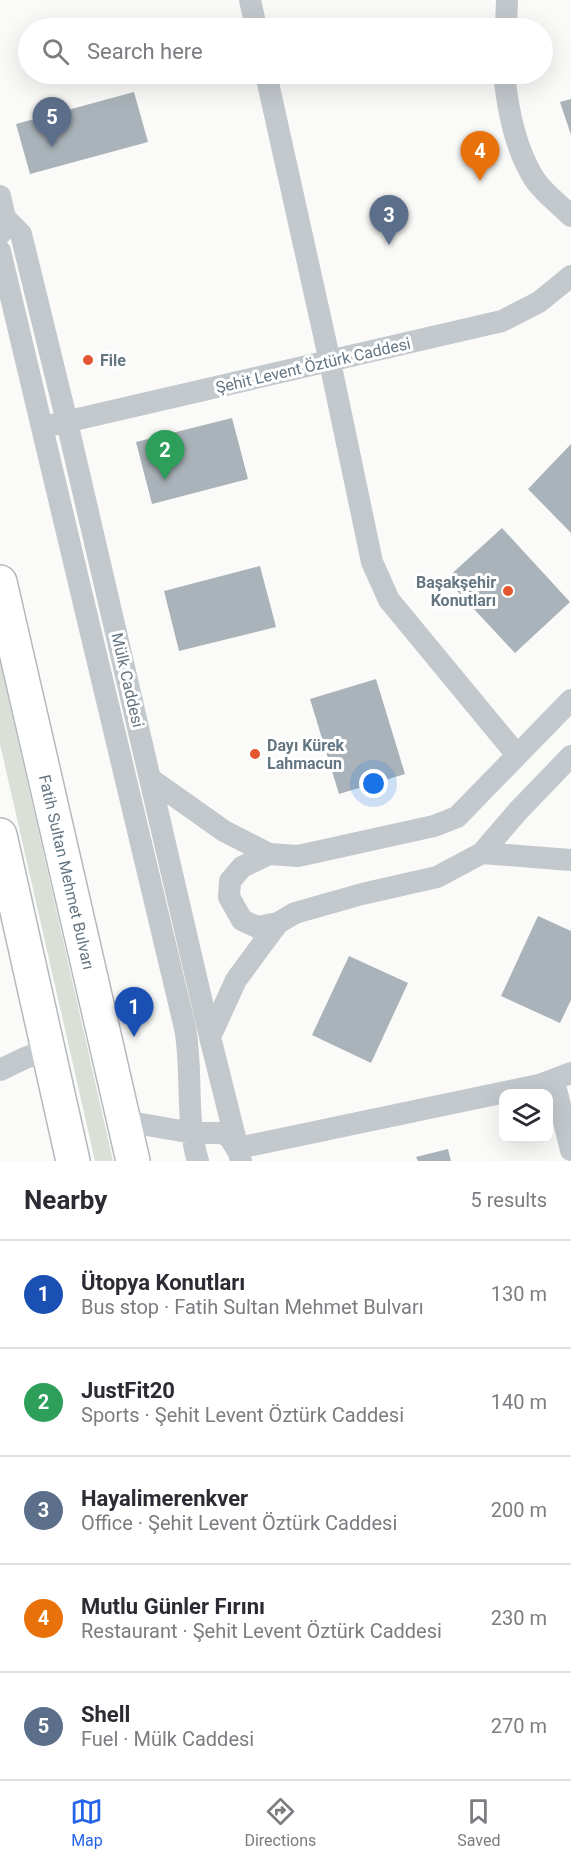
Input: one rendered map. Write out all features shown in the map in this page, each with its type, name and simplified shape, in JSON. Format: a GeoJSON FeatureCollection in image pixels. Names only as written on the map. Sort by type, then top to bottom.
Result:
{"type":"FeatureCollection","features":[{"type":"Feature","properties":{"kind":"highway","name":"Fatih Sultan Mehmet Bulvarı"},"geometry":{"type":"LineString","coordinates":[[0,582],[133,1161]]}},
{"type":"Feature","properties":{"kind":"highway"},"geometry":{"type":"LineString","coordinates":[[0,835],[73,1161]]}},
{"type":"Feature","properties":{"kind":"street"},"geometry":{"type":"LineString","coordinates":[[250,0],[254,18]]}},
{"type":"Feature","properties":{"kind":"street"},"geometry":{"type":"LineString","coordinates":[[506,18],[507,0]]}},
{"type":"Feature","properties":{"kind":"street"},"geometry":{"type":"LineString","coordinates":[[268,84],[372,562],[389,600],[517,755]]}},
{"type":"Feature","properties":{"kind":"street"},"geometry":{"type":"LineString","coordinates":[[505,84],[509,110],[524,159],[536,182],[571,216]]}},
{"type":"Feature","properties":{"kind":"street","name":"Mülk Caddesi"},"geometry":{"type":"LineString","coordinates":[[0,196],[2,226],[21,234],[152,780],[239,1157]]}},
{"type":"Feature","properties":{"kind":"street","name":"Mülk Caddesi"},"geometry":{"type":"LineString","coordinates":[[0,251],[185,1028],[190,1053],[193,1134],[198,1161]]}},
{"type":"Feature","properties":{"kind":"street","name":"Şehit Levent Öztürk Caddesi"},"geometry":{"type":"LineString","coordinates":[[43,428],[502,321],[539,302],[571,276]]}},
{"type":"Feature","properties":{"kind":"street"},"geometry":{"type":"LineString","coordinates":[[152,780],[224,831],[269,854],[298,856],[434,826],[457,817],[571,700]]}},
{"type":"Feature","properties":{"kind":"street"},"geometry":{"type":"LineString","coordinates":[[269,854],[242,867],[230,881],[229,897],[242,920],[257,927],[278,923],[295,913],[318,906],[437,877],[482,853],[518,811],[571,756]]}},
{"type":"Feature","properties":{"kind":"street"},"geometry":{"type":"LineString","coordinates":[[482,853],[571,860]]}},
{"type":"Feature","properties":{"kind":"street"},"geometry":{"type":"LineString","coordinates":[[210,1037],[236,980],[278,923]]}},
{"type":"Feature","properties":{"kind":"street"},"geometry":{"type":"LineString","coordinates":[[0,1070],[48,1050]]}},
{"type":"Feature","properties":{"kind":"street"},"geometry":{"type":"LineString","coordinates":[[124,1121],[193,1134],[223,1134],[230,1138],[239,1157],[563,1077],[571,1150]]}},
{"type":"Feature","properties":{"kind":"shaded area"},"geometry":{"type":"Polygon","coordinates":[[[0,661],[113,1161],[95,1161],[0,744],[0,661]]]}},
{"type":"Feature","properties":{"kind":"building"},"geometry":{"type":"Polygon","coordinates":[[[134,92],[148,142],[30,174],[16,124],[134,92]]]}},
{"type":"Feature","properties":{"kind":"building"},"geometry":{"type":"Polygon","coordinates":[[[571,99],[571,135],[560,102],[571,99]]]}},
{"type":"Feature","properties":{"kind":"building"},"geometry":{"type":"Polygon","coordinates":[[[232,418],[248,479],[152,504],[136,442],[232,418]]]}},
{"type":"Feature","properties":{"kind":"building"},"geometry":{"type":"Polygon","coordinates":[[[571,444],[571,533],[528,489],[571,444]]]}},
{"type":"Feature","properties":{"kind":"building","name":"Başakşehir Konutları"},"geometry":{"type":"Polygon","coordinates":[[[502,528],[570,602],[515,653],[446,579],[502,528]]]}},
{"type":"Feature","properties":{"kind":"building"},"geometry":{"type":"Polygon","coordinates":[[[260,566],[276,627],[179,651],[164,591],[260,566]]]}},
{"type":"Feature","properties":{"kind":"building"},"geometry":{"type":"Polygon","coordinates":[[[376,679],[405,774],[339,794],[310,699],[376,679]]]}},
{"type":"Feature","properties":{"kind":"building"},"geometry":{"type":"Polygon","coordinates":[[[538,916],[571,931],[571,1000],[560,1023],[501,996],[538,916]]]}},
{"type":"Feature","properties":{"kind":"building"},"geometry":{"type":"Polygon","coordinates":[[[349,956],[408,983],[371,1063],[312,1035],[349,956]]]}},
{"type":"Feature","properties":{"kind":"building"},"geometry":{"type":"Polygon","coordinates":[[[448,1149],[451,1161],[418,1161],[416,1157],[448,1149]]]}},
{"type":"Feature","properties":{"kind":"place","name":"Shell"},"geometry":{"type":"Point","coordinates":[52,147]}},
{"type":"Feature","properties":{"kind":"place","name":"Mutlu Günler Fırını"},"geometry":{"type":"Point","coordinates":[480,181]}},
{"type":"Feature","properties":{"kind":"place","name":"Hayalimerenkver"},"geometry":{"type":"Point","coordinates":[389,245]}},
{"type":"Feature","properties":{"kind":"place","name":"File"},"geometry":{"type":"Point","coordinates":[88,360]}},
{"type":"Feature","properties":{"kind":"place","name":"JustFit20"},"geometry":{"type":"Point","coordinates":[165,480]}},
{"type":"Feature","properties":{"kind":"place","name":"Başakşehir Konutları"},"geometry":{"type":"Point","coordinates":[508,591]}},
{"type":"Feature","properties":{"kind":"place","name":"Dayı Kürek Lahmacun"},"geometry":{"type":"Point","coordinates":[255,754]}},
{"type":"Feature","properties":{"kind":"place","name":"Ütopya Konutları"},"geometry":{"type":"Point","coordinates":[134,1037]}}]}
